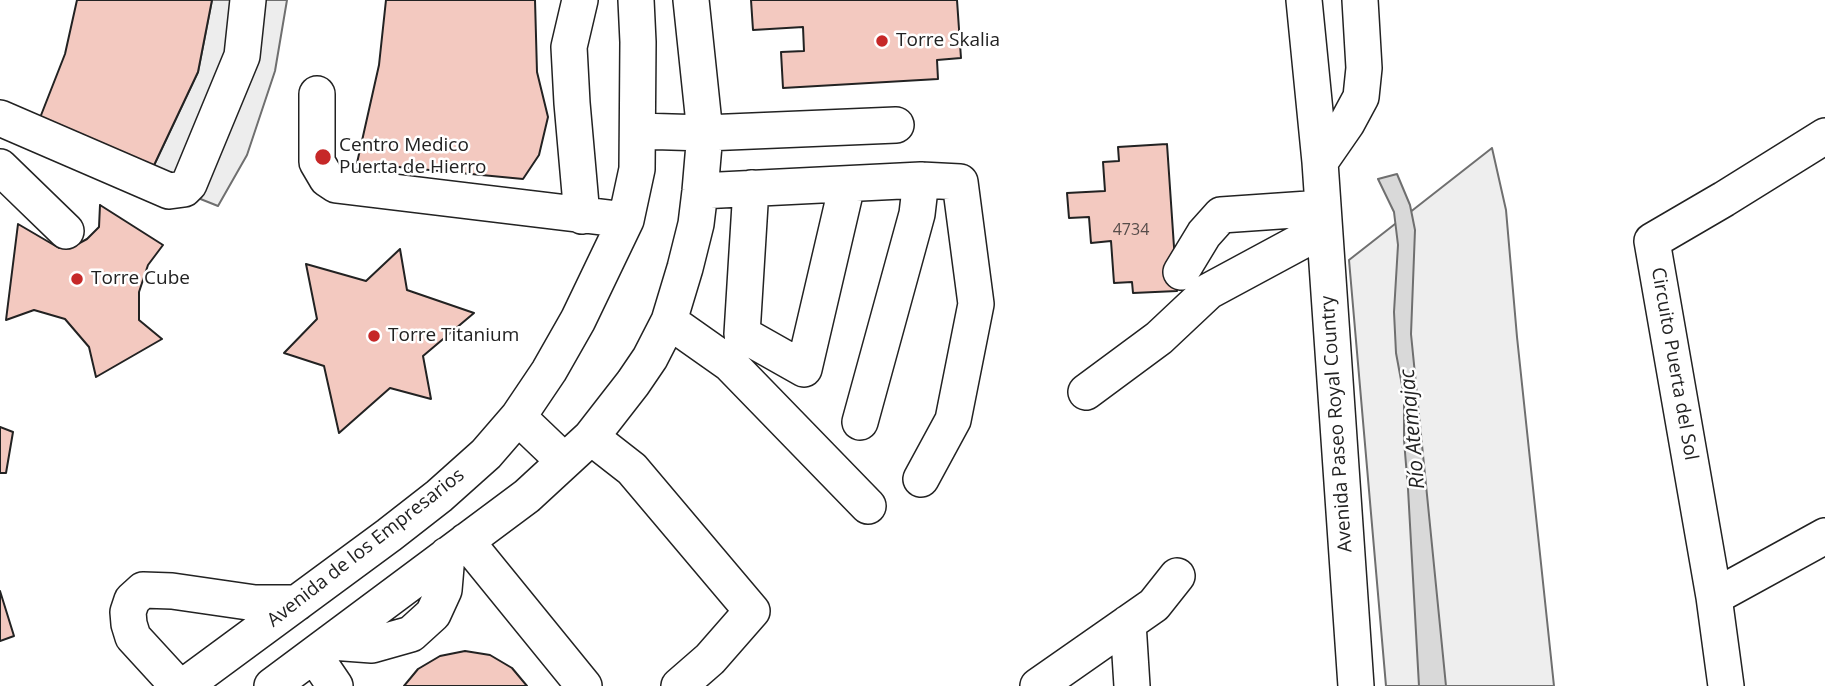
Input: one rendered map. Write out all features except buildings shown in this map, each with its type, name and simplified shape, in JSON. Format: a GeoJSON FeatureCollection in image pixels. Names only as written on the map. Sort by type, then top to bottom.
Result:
{"type":"FeatureCollection","features":[{"type":"Feature","properties":{"kind":"street"},"geometry":{"type":"LineString","coordinates":[[0,118],[169,191],[184,189],[189,184],[242,56],[248,0]]}},
{"type":"Feature","properties":{"kind":"street"},"geometry":{"type":"LineString","coordinates":[[580,0],[569,47],[582,216]]}},
{"type":"Feature","properties":{"kind":"street","name":"Avenida de los Empresarios"},"geometry":{"type":"LineString","coordinates":[[184,686],[439,496],[486,454],[518,417],[550,371],[626,220],[637,169],[636,0]]}},
{"type":"Feature","properties":{"kind":"street"},"geometry":{"type":"LineString","coordinates":[[272,686],[527,495],[591,436],[650,358],[669,321],[685,268],[696,224],[700,191],[705,133],[691,0]]}},
{"type":"Feature","properties":{"kind":"street","name":"Avenida Paseo Royal Country"},"geometry":{"type":"LineString","coordinates":[[1304,0],[1320,162],[1356,686]]}},
{"type":"Feature","properties":{"kind":"street"},"geometry":{"type":"LineString","coordinates":[[1320,162],[1361,97],[1364,68],[1360,0]]}},
{"type":"Feature","properties":{"kind":"street"},"geometry":{"type":"LineString","coordinates":[[317,94],[317,162],[327,179],[336,185],[626,220]]}},
{"type":"Feature","properties":{"kind":"street"},"geometry":{"type":"LineString","coordinates":[[638,131],[705,133],[895,124]]}},
{"type":"Feature","properties":{"kind":"street","name":"Circuito Puerta del Sol"},"geometry":{"type":"LineString","coordinates":[[1726,686],[1714,597],[1652,241],[1724,200],[1825,136]]}},
{"type":"Feature","properties":{"kind":"street"},"geometry":{"type":"LineString","coordinates":[[0,167],[66,230]]}},
{"type":"Feature","properties":{"kind":"street"},"geometry":{"type":"LineString","coordinates":[[700,191],[921,180],[960,182],[976,304],[953,420],[921,479]]}},
{"type":"Feature","properties":{"kind":"street"},"geometry":{"type":"LineString","coordinates":[[860,422],[917,214],[921,180]]}},
{"type":"Feature","properties":{"kind":"street"},"geometry":{"type":"LineString","coordinates":[[751,188],[742,334],[804,369],[847,185]]}},
{"type":"Feature","properties":{"kind":"street"},"geometry":{"type":"LineString","coordinates":[[1181,272],[1204,234],[1221,215],[1323,219]]}},
{"type":"Feature","properties":{"kind":"street"},"geometry":{"type":"LineString","coordinates":[[1086,392],[1159,338],[1209,291],[1323,219]]}},
{"type":"Feature","properties":{"kind":"street"},"geometry":{"type":"LineString","coordinates":[[1204,234],[1222,284]]}},
{"type":"Feature","properties":{"kind":"street"},"geometry":{"type":"LineString","coordinates":[[669,321],[730,364],[868,506]]}},
{"type":"Feature","properties":{"kind":"street"},"geometry":{"type":"LineString","coordinates":[[518,417],[564,461]]}},
{"type":"Feature","properties":{"kind":"street"},"geometry":{"type":"LineString","coordinates":[[591,436],[632,469],[752,611],[710,659],[679,686]]}},
{"type":"Feature","properties":{"kind":"street"},"geometry":{"type":"LineString","coordinates":[[1714,597],[1825,536]]}},
{"type":"Feature","properties":{"kind":"street"},"geometry":{"type":"LineString","coordinates":[[457,548],[584,686]]}},
{"type":"Feature","properties":{"kind":"street"},"geometry":{"type":"LineString","coordinates":[[1038,686],[1154,605],[1177,576]]}},
{"type":"Feature","properties":{"kind":"street"},"geometry":{"type":"LineString","coordinates":[[178,686],[133,637],[128,612],[132,600],[143,590],[172,590],[255,603],[297,603]]}},
{"type":"Feature","properties":{"kind":"street"},"geometry":{"type":"LineString","coordinates":[[1128,623],[1132,686]]}},
{"type":"Feature","properties":{"kind":"street"},"geometry":{"type":"LineString","coordinates":[[323,648],[335,686]]}},
{"type":"Feature","properties":{"kind":"shaded area"},"geometry":{"type":"Polygon","coordinates":[[[212,0],[287,0],[275,71],[247,155],[218,206],[148,178],[198,72],[212,0]]]}},
{"type":"Feature","properties":{"kind":"shaded area"},"geometry":{"type":"Polygon","coordinates":[[[1492,148],[1506,210],[1554,686],[1386,686],[1349,260],[1492,148]]]}},
{"type":"Feature","properties":{"kind":"water","name":"Río Atemajac"},"geometry":{"type":"Polygon","coordinates":[[[1397,174],[1410,205],[1415,230],[1411,334],[1446,686],[1419,686],[1404,440],[1404,396],[1396,353],[1394,312],[1398,245],[1394,212],[1378,179],[1397,174]]]}},
{"type":"Feature","properties":{"kind":"place","name":"Torre Skalia"},"geometry":{"type":"Point","coordinates":[882,41]}},
{"type":"Feature","properties":{"kind":"place","name":"Centro Medico Puerta de Hierro"},"geometry":{"type":"Point","coordinates":[323,157]}},
{"type":"Feature","properties":{"kind":"place","name":"Torre Cube"},"geometry":{"type":"Point","coordinates":[77,279]}},
{"type":"Feature","properties":{"kind":"place","name":"Torre Titanium"},"geometry":{"type":"Point","coordinates":[374,336]}}]}
